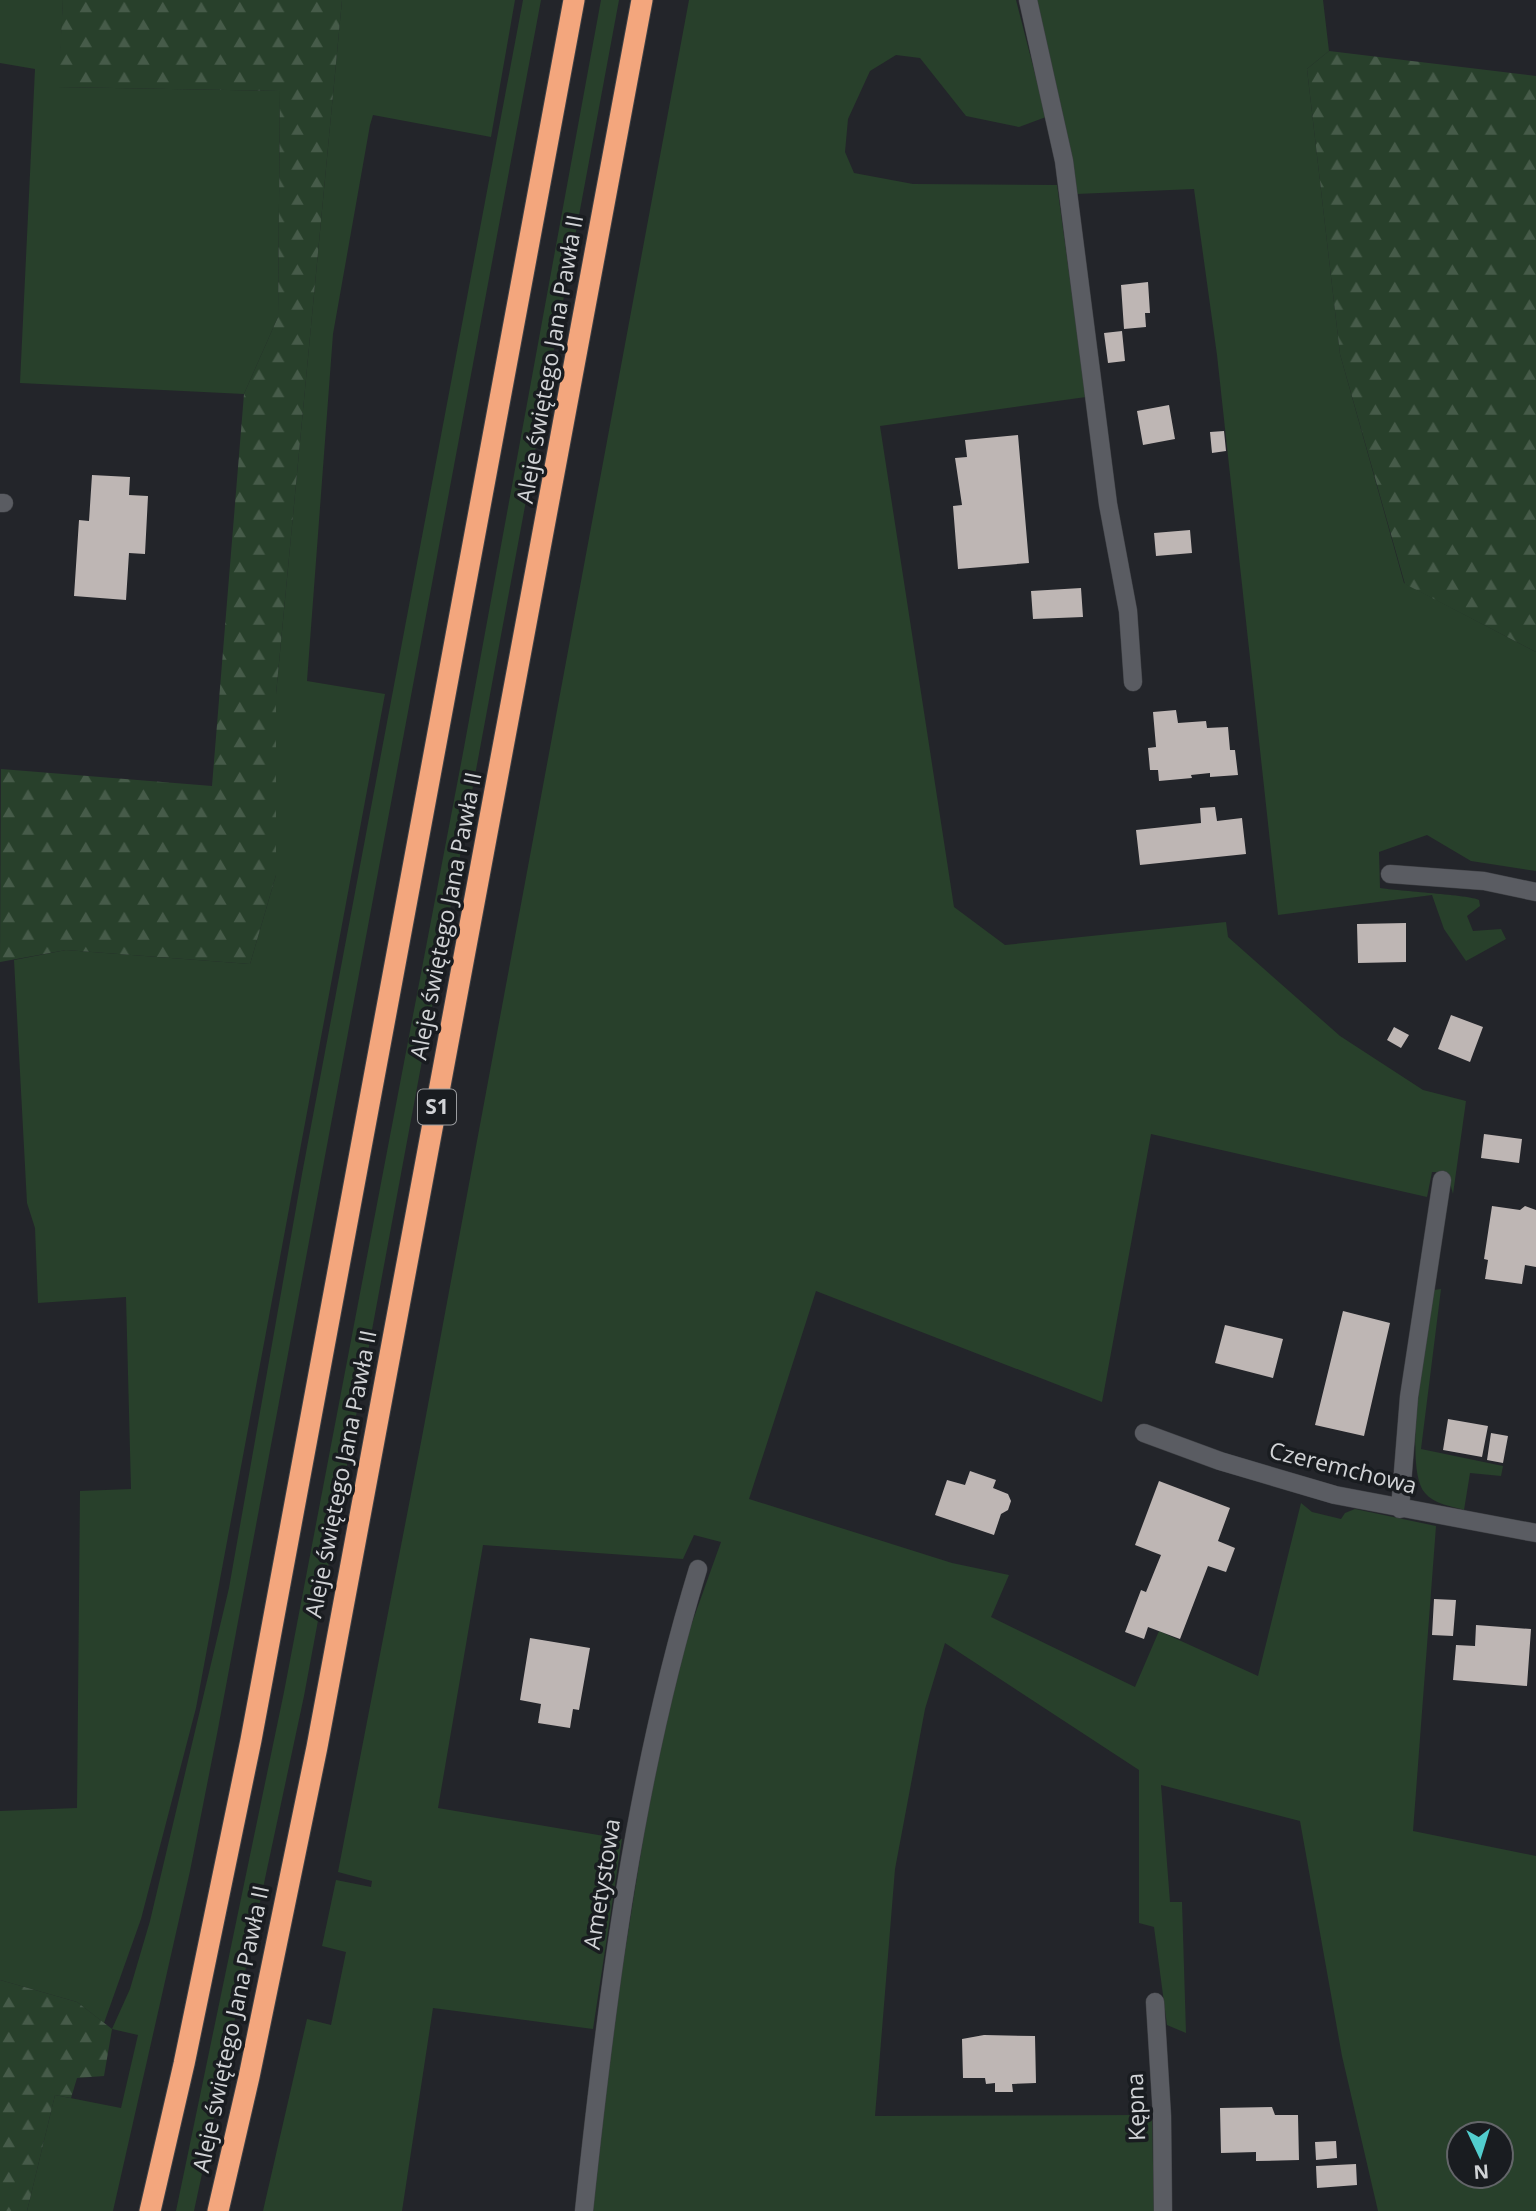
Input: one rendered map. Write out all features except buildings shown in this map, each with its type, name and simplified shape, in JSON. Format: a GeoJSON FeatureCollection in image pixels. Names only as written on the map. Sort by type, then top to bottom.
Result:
{"type":"FeatureCollection","features":[{"type":"Feature","properties":{"kind":"highway","name":"Aleje świętego Jana Pawła II"},"geometry":{"type":"LineString","coordinates":[[150,2211],[184,2064],[251,1740],[574,0]]}},
{"type":"Feature","properties":{"kind":"highway","name":"Aleje świętego Jana Pawła II"},"geometry":{"type":"LineString","coordinates":[[218,2211],[249,2077],[317,1747],[642,0]]}},
{"type":"Feature","properties":{"kind":"street"},"geometry":{"type":"LineString","coordinates":[[1028,0],[1066,174],[1108,504],[1128,611],[1133,682]]}},
{"type":"Feature","properties":{"kind":"street"},"geometry":{"type":"LineString","coordinates":[[1390,874],[1484,881],[1536,891]]}},
{"type":"Feature","properties":{"kind":"street"},"geometry":{"type":"LineString","coordinates":[[1400,1509],[1409,1397],[1442,1180]]}},
{"type":"Feature","properties":{"kind":"street","name":"Czeremchowa"},"geometry":{"type":"LineString","coordinates":[[1144,1433],[1220,1461],[1335,1495],[1536,1533]]}},
{"type":"Feature","properties":{"kind":"street","name":"Ametystowa"},"geometry":{"type":"LineString","coordinates":[[584,2211],[604,2031],[632,1842],[646,1766],[674,1647],[698,1569]]}},
{"type":"Feature","properties":{"kind":"street","name":"Kępna"},"geometry":{"type":"LineString","coordinates":[[1155,2002],[1162,2116],[1163,2211]]}},
{"type":"Feature","properties":{"kind":"green space"},"geometry":{"type":"Polygon","coordinates":[[[0,0],[63,0],[59,87],[280,91],[278,317],[244,394],[20,383],[35,69],[0,63],[0,0]]]}},
{"type":"Feature","properties":{"kind":"green space"},"geometry":{"type":"Polygon","coordinates":[[[63,0],[342,0],[276,694],[276,875],[250,964],[66,950],[0,962],[1,769],[212,786],[244,394],[278,317],[280,91],[58,87],[63,0]]]}},
{"type":"Feature","properties":{"kind":"green space"},"geometry":{"type":"Polygon","coordinates":[[[342,0],[515,0],[491,137],[373,115],[370,125],[333,334],[307,681],[385,694],[196,1708],[141,1919],[104,2023],[77,2002],[0,1980],[0,1811],[77,1808],[80,1491],[131,1489],[126,1297],[38,1303],[35,1228],[27,1203],[14,960],[66,950],[250,964],[276,875],[276,694],[342,0]]]}},
{"type":"Feature","properties":{"kind":"green space"},"geometry":{"type":"Polygon","coordinates":[[[523,0],[541,0],[190,1871],[113,2211],[27,2211],[55,2095],[121,2108],[138,2035],[112,2029],[130,1989],[150,1921],[229,1588],[302,1174],[523,0]]]}},
{"type":"Feature","properties":{"kind":"green space"},"geometry":{"type":"Polygon","coordinates":[[[601,0],[619,0],[304,1696],[194,2211],[176,2211],[284,1692],[463,753],[601,0]]]}},
{"type":"Feature","properties":{"kind":"green space"},"geometry":{"type":"Polygon","coordinates":[[[689,0],[1016,0],[1046,117],[1019,127],[966,116],[920,58],[896,55],[870,71],[848,119],[845,152],[854,173],[913,184],[1057,185],[1086,397],[880,426],[954,907],[1005,945],[1226,922],[1228,937],[1340,1036],[1423,1090],[1466,1101],[1453,1194],[1447,1172],[1432,1172],[1427,1197],[1151,1134],[1102,1402],[816,1291],[749,1499],[952,1563],[1009,1575],[991,1617],[1135,1687],[1159,1631],[1258,1676],[1301,1503],[1312,1512],[1341,1519],[1345,1513],[1355,1509],[1436,1526],[1413,1831],[1536,1856],[1536,2211],[1378,2211],[1342,2056],[1300,1821],[1161,1785],[1170,1902],[1182,1902],[1186,2033],[1167,2025],[1154,1927],[1139,1923],[1139,1770],[945,1643],[925,1709],[895,1869],[875,2116],[1143,2115],[1152,2119],[1154,2211],[593,2211],[612,2032],[653,1778],[683,1648],[721,1542],[694,1535],[683,1559],[483,1545],[438,1808],[622,1839],[593,2029],[433,2008],[402,2211],[263,2211],[307,2019],[331,2025],[346,1952],[322,1946],[336,1880],[371,1887],[372,1881],[338,1872],[422,1437],[689,0]]]}},
{"type":"Feature","properties":{"kind":"green space"},"geometry":{"type":"Polygon","coordinates":[[[1037,0],[1323,0],[1329,51],[1307,69],[1340,354],[1404,583],[1536,652],[1536,871],[1471,861],[1427,835],[1379,852],[1380,888],[1479,900],[1480,906],[1467,916],[1473,931],[1501,929],[1506,939],[1466,961],[1444,929],[1432,895],[1278,915],[1217,355],[1194,189],[1076,194],[1037,0]]]}},
{"type":"Feature","properties":{"kind":"green space"},"geometry":{"type":"Polygon","coordinates":[[[1329,51],[1536,76],[1536,652],[1405,584],[1340,354],[1307,69],[1329,51]]]}},
{"type":"Feature","properties":{"kind":"green space"},"geometry":{"type":"Polygon","coordinates":[[[1441,1289],[1421,1449],[1503,1466],[1501,1476],[1470,1473],[1464,1510],[1429,1497],[1418,1478],[1416,1427],[1419,1396],[1434,1290],[1441,1289]]]}},
{"type":"Feature","properties":{"kind":"green space"},"geometry":{"type":"Polygon","coordinates":[[[0,1980],[77,2002],[112,2029],[104,2076],[77,2078],[71,2098],[55,2095],[27,2211],[0,2211],[0,1980]]]}}]}
